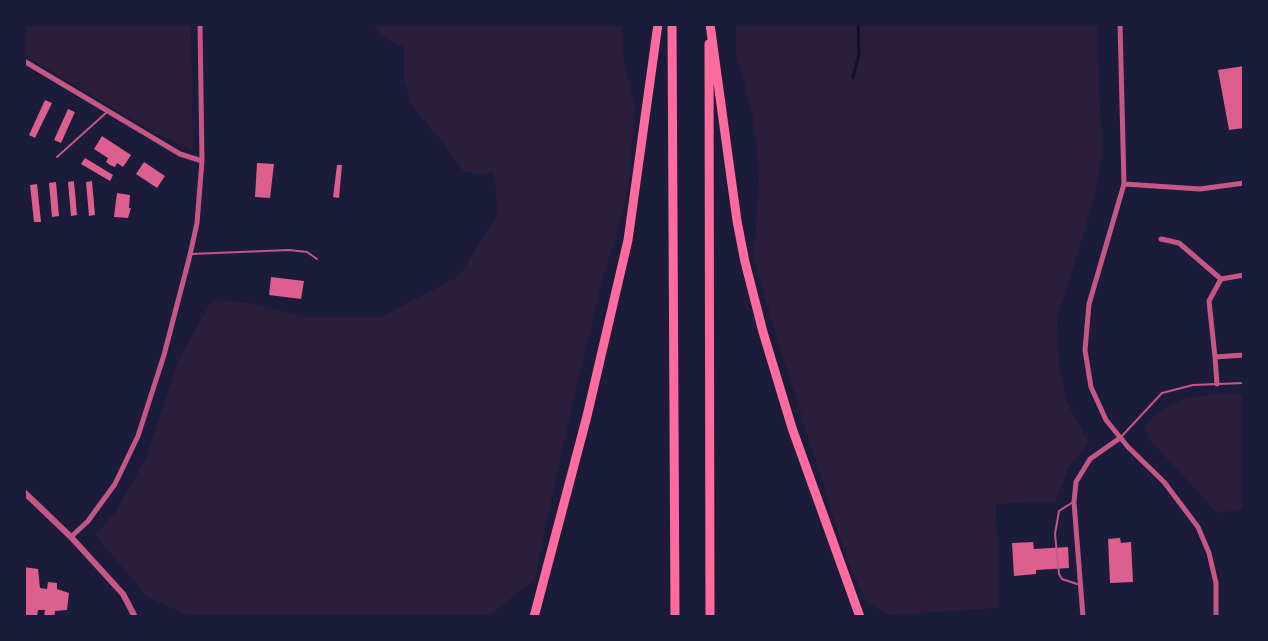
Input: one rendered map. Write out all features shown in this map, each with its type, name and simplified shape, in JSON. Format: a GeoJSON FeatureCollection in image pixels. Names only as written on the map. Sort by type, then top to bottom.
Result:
{"type":"FeatureCollection","features":[{"type":"Feature","properties":{"kind":"highway"},"geometry":{"type":"LineString","coordinates":[[534,617],[587,416],[628,240],[658,24]]}},
{"type":"Feature","properties":{"kind":"highway"},"geometry":{"type":"LineString","coordinates":[[672,24],[675,617]]}},
{"type":"Feature","properties":{"kind":"highway"},"geometry":{"type":"LineString","coordinates":[[710,24],[710,617]]}},
{"type":"Feature","properties":{"kind":"highway"},"geometry":{"type":"LineString","coordinates":[[710,24],[737,221],[752,290],[792,428],[860,617]]}},
{"type":"Feature","properties":{"kind":"street"},"geometry":{"type":"LineString","coordinates":[[71,537],[88,521],[115,484],[138,436],[164,355],[190,255],[197,223],[202,161],[200,24]]}},
{"type":"Feature","properties":{"kind":"street"},"geometry":{"type":"LineString","coordinates":[[1120,24],[1124,184],[1089,304],[1085,350],[1091,387],[1106,420],[1164,482],[1198,527],[1209,553],[1216,583],[1216,617]]}},
{"type":"Feature","properties":{"kind":"street"},"geometry":{"type":"LineString","coordinates":[[24,61],[180,154],[202,161]]}},
{"type":"Feature","properties":{"kind":"street"},"geometry":{"type":"LineString","coordinates":[[1124,184],[1200,189],[1244,183]]}},
{"type":"Feature","properties":{"kind":"street"},"geometry":{"type":"LineString","coordinates":[[1161,239],[1179,243],[1221,279]]}},
{"type":"Feature","properties":{"kind":"street"},"geometry":{"type":"LineString","coordinates":[[1221,279],[1244,275]]}},
{"type":"Feature","properties":{"kind":"street"},"geometry":{"type":"LineString","coordinates":[[1217,384],[1209,301],[1221,279]]}},
{"type":"Feature","properties":{"kind":"street"},"geometry":{"type":"LineString","coordinates":[[1215,357],[1244,355]]}},
{"type":"Feature","properties":{"kind":"street"},"geometry":{"type":"LineString","coordinates":[[1083,617],[1074,502],[1076,482],[1090,459],[1120,438]]}},
{"type":"Feature","properties":{"kind":"street"},"geometry":{"type":"LineString","coordinates":[[24,492],[123,594],[135,617]]}},
{"type":"Feature","properties":{"kind":"lane"},"geometry":{"type":"LineString","coordinates":[[57,157],[108,112]]}},
{"type":"Feature","properties":{"kind":"lane"},"geometry":{"type":"LineString","coordinates":[[190,255],[289,250],[307,252],[317,259]]}},
{"type":"Feature","properties":{"kind":"lane"},"geometry":{"type":"LineString","coordinates":[[1120,438],[1162,393],[1193,385],[1244,383]]}},
{"type":"Feature","properties":{"kind":"lane"},"geometry":{"type":"LineString","coordinates":[[1074,502],[1059,511],[1055,534],[1059,574],[1062,579],[1079,585]]}},
{"type":"Feature","properties":{"kind":"shaded area"},"geometry":{"type":"Polygon","coordinates":[[[24,24],[191,24],[193,151],[150,130],[24,55],[24,24]]]}},
{"type":"Feature","properties":{"kind":"shaded area"},"geometry":{"type":"Polygon","coordinates":[[[374,24],[621,24],[624,62],[635,108],[628,187],[602,281],[534,580],[488,617],[192,617],[147,597],[95,535],[116,511],[145,460],[178,361],[212,300],[244,302],[307,317],[381,317],[459,276],[498,214],[494,172],[464,172],[415,110],[404,82],[404,47],[380,36],[374,24]]]}},
{"type":"Feature","properties":{"kind":"shaded area"},"geometry":{"type":"Polygon","coordinates":[[[736,24],[1097,24],[1102,154],[1095,196],[1057,320],[1059,366],[1067,403],[1089,443],[1069,467],[1056,501],[996,504],[999,608],[890,615],[867,603],[847,560],[754,257],[759,176],[754,122],[736,51],[736,24]]]}},
{"type":"Feature","properties":{"kind":"shaded area"},"geometry":{"type":"Polygon","coordinates":[[[1244,394],[1244,508],[1221,513],[1215,511],[1148,438],[1147,431],[1147,424],[1156,414],[1184,398],[1244,394]]]}},
{"type":"Feature","properties":{"kind":"building"},"geometry":{"type":"Polygon","coordinates":[[[1244,66],[1244,128],[1229,130],[1218,70],[1244,66]]]}},
{"type":"Feature","properties":{"kind":"building"},"geometry":{"type":"Polygon","coordinates":[[[45,100],[52,103],[35,138],[29,135],[45,100]]]}},
{"type":"Feature","properties":{"kind":"building"},"geometry":{"type":"Polygon","coordinates":[[[68,109],[75,112],[61,143],[54,140],[68,109]]]}},
{"type":"Feature","properties":{"kind":"building"},"geometry":{"type":"Polygon","coordinates":[[[102,136],[131,155],[123,167],[117,163],[115,167],[110,165],[106,162],[108,158],[94,149],[102,136]]]}},
{"type":"Feature","properties":{"kind":"building"},"geometry":{"type":"Polygon","coordinates":[[[85,158],[113,175],[110,181],[81,164],[85,158]]]}},
{"type":"Feature","properties":{"kind":"building"},"geometry":{"type":"Polygon","coordinates":[[[144,162],[165,176],[157,188],[136,174],[144,162]]]}},
{"type":"Feature","properties":{"kind":"building"},"geometry":{"type":"Polygon","coordinates":[[[257,163],[274,164],[270,198],[255,197],[257,163]]]}},
{"type":"Feature","properties":{"kind":"building"},"geometry":{"type":"Polygon","coordinates":[[[337,165],[342,165],[339,198],[333,197],[337,165]]]}},
{"type":"Feature","properties":{"kind":"building"},"geometry":{"type":"Polygon","coordinates":[[[74,181],[77,215],[71,216],[68,182],[74,181]]]}},
{"type":"Feature","properties":{"kind":"building"},"geometry":{"type":"Polygon","coordinates":[[[92,181],[95,215],[89,216],[86,182],[92,181]]]}},
{"type":"Feature","properties":{"kind":"building"},"geometry":{"type":"Polygon","coordinates":[[[56,182],[59,216],[52,217],[49,183],[56,182]]]}},
{"type":"Feature","properties":{"kind":"building"},"geometry":{"type":"Polygon","coordinates":[[[37,184],[41,222],[34,222],[30,185],[37,184]]]}},
{"type":"Feature","properties":{"kind":"building"},"geometry":{"type":"Polygon","coordinates":[[[117,193],[130,195],[128,218],[114,217],[117,193]]]}},
{"type":"Feature","properties":{"kind":"building"},"geometry":{"type":"Polygon","coordinates":[[[271,277],[304,281],[301,299],[269,295],[271,277]]]}},
{"type":"Feature","properties":{"kind":"building"},"geometry":{"type":"Polygon","coordinates":[[[1120,538],[1121,543],[1131,542],[1133,582],[1110,583],[1108,539],[1120,538]]]}},
{"type":"Feature","properties":{"kind":"building"},"geometry":{"type":"Polygon","coordinates":[[[1033,542],[1034,549],[1068,547],[1069,568],[1036,570],[1036,574],[1014,576],[1012,543],[1033,542]]]}},
{"type":"Feature","properties":{"kind":"building"},"geometry":{"type":"Polygon","coordinates":[[[24,567],[38,569],[40,588],[47,589],[48,582],[57,583],[57,589],[69,593],[67,610],[55,611],[54,617],[44,616],[45,610],[38,610],[37,616],[24,615],[24,567]]]}},
{"type":"Feature","properties":{"kind":"waterway"},"geometry":{"type":"LineString","coordinates":[[853,78],[859,54],[858,24]]}}]}
